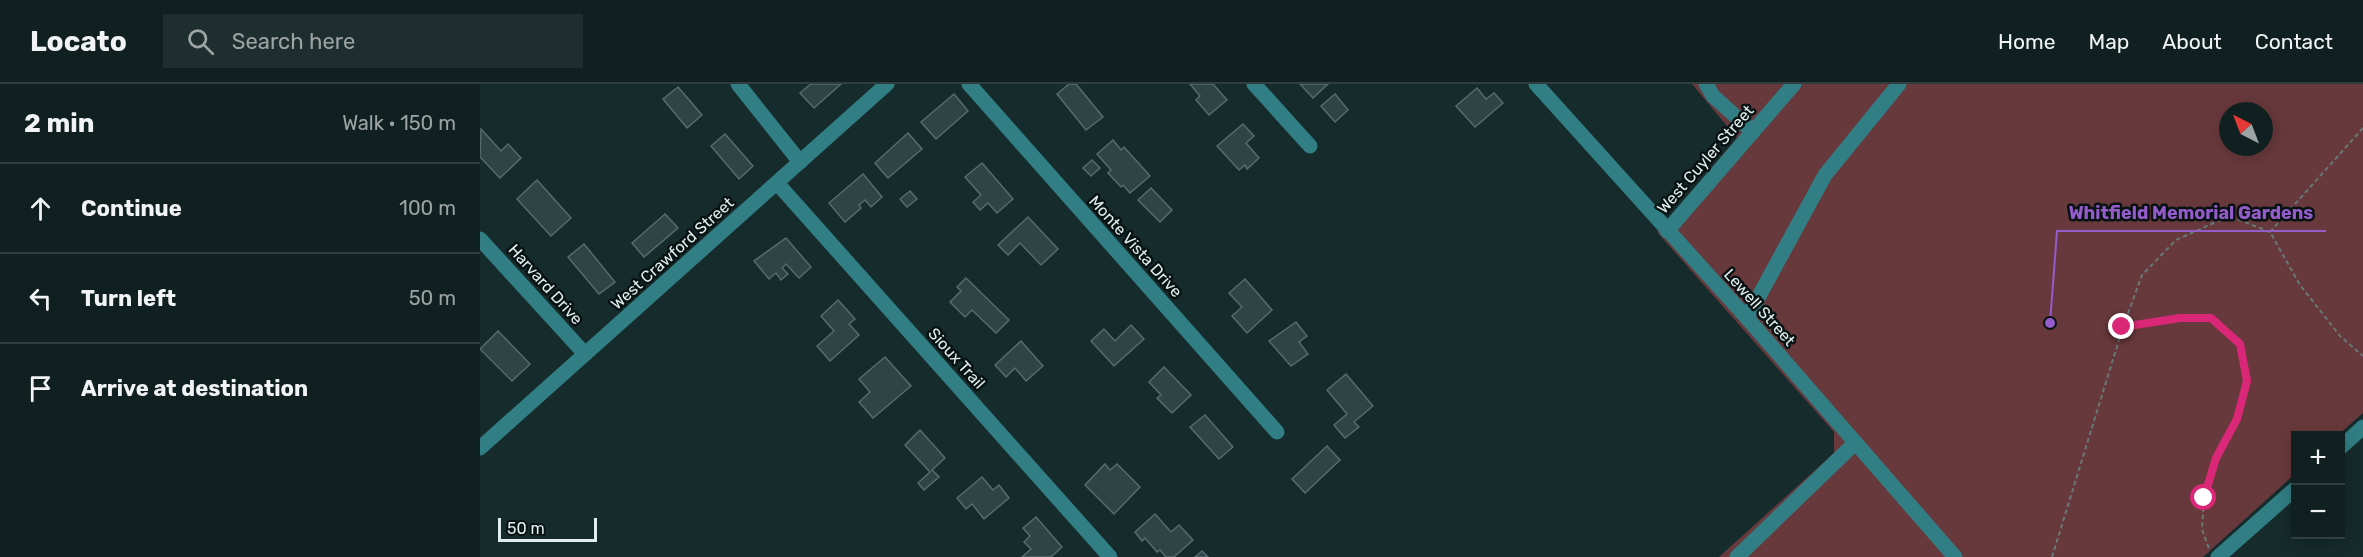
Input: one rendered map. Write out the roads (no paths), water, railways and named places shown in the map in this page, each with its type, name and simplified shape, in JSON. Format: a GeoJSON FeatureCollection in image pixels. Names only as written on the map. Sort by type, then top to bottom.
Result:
{"type":"FeatureCollection","features":[{"type":"Feature","properties":{"kind":"street"},"geometry":{"type":"LineString","coordinates":[[738,84],[800,162]]}},
{"type":"Feature","properties":{"kind":"street","name":"West Crawford Street"},"geometry":{"type":"LineString","coordinates":[[480,448],[887,84]]}},
{"type":"Feature","properties":{"kind":"street","name":"Monte Vista Drive"},"geometry":{"type":"LineString","coordinates":[[969,84],[1277,432]]}},
{"type":"Feature","properties":{"kind":"street"},"geometry":{"type":"LineString","coordinates":[[1254,84],[1310,146]]}},
{"type":"Feature","properties":{"kind":"street","name":"Lewell Street"},"geometry":{"type":"LineString","coordinates":[[1536,84],[1747,318],[1954,557]]}},
{"type":"Feature","properties":{"kind":"street"},"geometry":{"type":"LineString","coordinates":[[1706,84],[1713,96],[1753,132]]}},
{"type":"Feature","properties":{"kind":"street","name":"West Cuyler Street"},"geometry":{"type":"LineString","coordinates":[[1667,231],[1794,84]]}},
{"type":"Feature","properties":{"kind":"street"},"geometry":{"type":"LineString","coordinates":[[1747,318],[1825,175],[1899,84]]}},
{"type":"Feature","properties":{"kind":"street","name":"Sioux Trail"},"geometry":{"type":"LineString","coordinates":[[777,183],[1110,557]]}},
{"type":"Feature","properties":{"kind":"street","name":"Harvard Drive"},"geometry":{"type":"LineString","coordinates":[[480,239],[585,354]]}},
{"type":"Feature","properties":{"kind":"street"},"geometry":{"type":"LineString","coordinates":[[2345,443],[2363,427]]}},
{"type":"Feature","properties":{"kind":"street"},"geometry":{"type":"LineString","coordinates":[[1737,557],[1856,443]]}},
{"type":"Feature","properties":{"kind":"street"},"geometry":{"type":"LineString","coordinates":[[2218,557],[2291,492]]}},
{"type":"Feature","properties":{"kind":"place","name":"Whitfield Memorial Gardens"},"geometry":{"type":"Point","coordinates":[2050,323]}}]}
